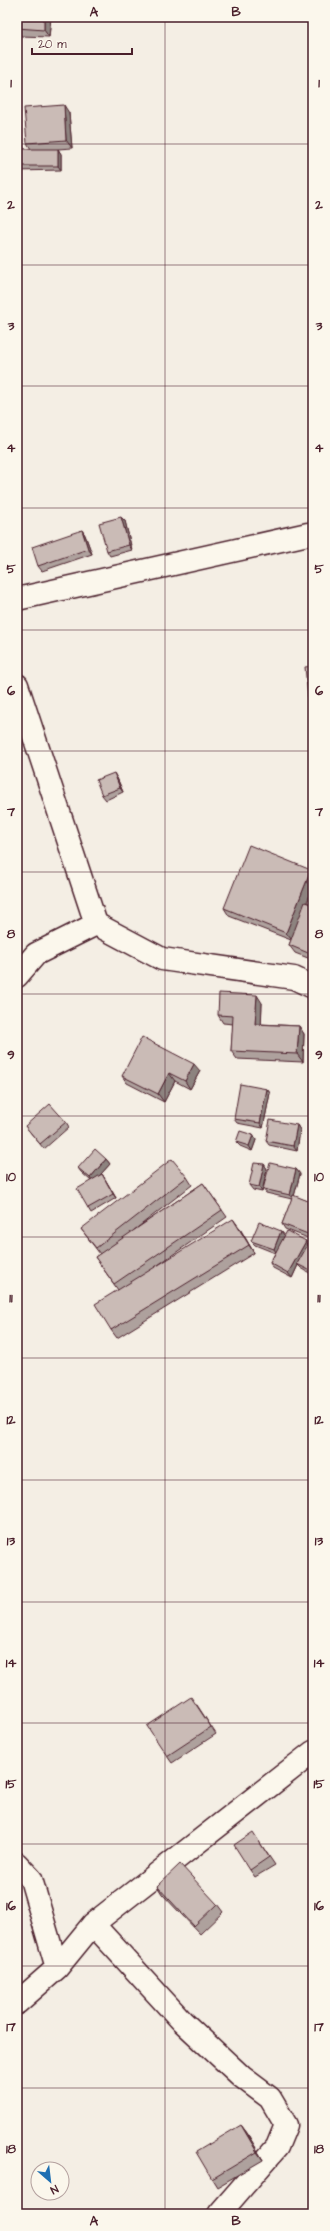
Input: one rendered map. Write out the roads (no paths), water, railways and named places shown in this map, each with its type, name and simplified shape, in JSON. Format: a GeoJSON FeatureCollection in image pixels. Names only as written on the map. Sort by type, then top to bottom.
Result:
{"type":"FeatureCollection","features":[{"type":"Feature","properties":{"kind":"street"},"geometry":{"type":"LineString","coordinates":[[17,599],[308,534]]}},
{"type":"Feature","properties":{"kind":"street"},"geometry":{"type":"LineString","coordinates":[[17,685],[96,924],[162,959],[294,978],[313,987]]}},
{"type":"Feature","properties":{"kind":"street"},"geometry":{"type":"LineString","coordinates":[[17,976],[36,954],[96,924]]}},
{"type":"Feature","properties":{"kind":"street"},"geometry":{"type":"LineString","coordinates":[[17,2004],[56,1968],[93,1924],[313,1752]]}},
{"type":"Feature","properties":{"kind":"street"},"geometry":{"type":"LineString","coordinates":[[17,1864],[31,1879],[56,1968]]}},
{"type":"Feature","properties":{"kind":"street"},"geometry":{"type":"LineString","coordinates":[[93,1924],[182,2021],[242,2077],[270,2098],[286,2125],[277,2147],[219,2214]]}}]}
